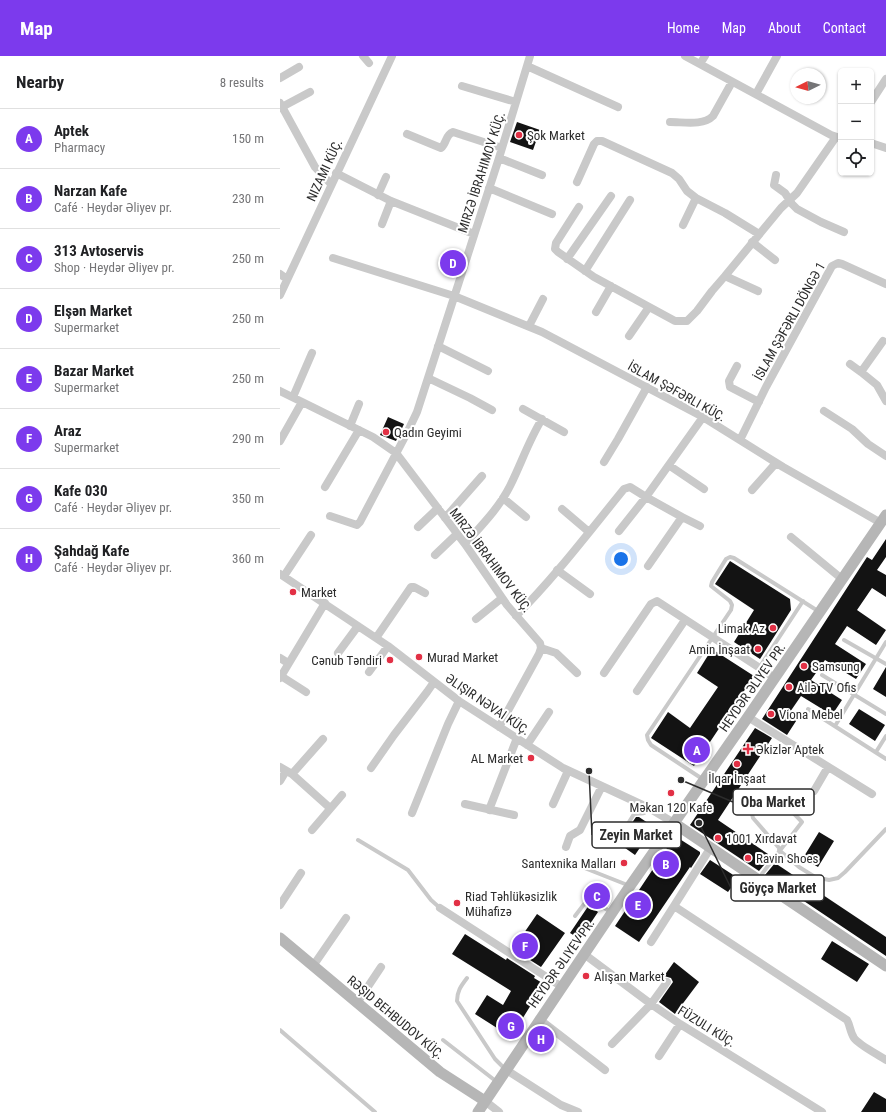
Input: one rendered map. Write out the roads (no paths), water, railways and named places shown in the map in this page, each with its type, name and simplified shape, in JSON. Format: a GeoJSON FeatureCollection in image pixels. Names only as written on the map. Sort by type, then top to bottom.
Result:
{"type":"FeatureCollection","features":[{"type":"Feature","properties":{"kind":"main road","name":"HEYDƏR ƏLIYEV PR."},"geometry":{"type":"LineString","coordinates":[[478,1112],[539,1019],[562,988],[630,886],[775,678],[883,519]]}},
{"type":"Feature","properties":{"kind":"main road"},"geometry":{"type":"LineString","coordinates":[[674,823],[711,846],[757,879],[886,966]]}},
{"type":"Feature","properties":{"kind":"main road","name":"RƏŞID BEHBUDOV KÜÇ."},"geometry":{"type":"LineString","coordinates":[[280,938],[440,1072],[485,1101]]}},
{"type":"Feature","properties":{"kind":"street"},"geometry":{"type":"LineString","coordinates":[[363,56],[369,63]]}},
{"type":"Feature","properties":{"kind":"street","name":"NIZAMI KÜÇ."},"geometry":{"type":"LineString","coordinates":[[280,295],[284,276],[331,184],[392,56]]}},
{"type":"Feature","properties":{"kind":"street","name":"MIRZƏ İBRAHIMOV KÜÇ."},"geometry":{"type":"LineString","coordinates":[[396,453],[413,421],[428,378],[499,158],[530,56]]}},
{"type":"Feature","properties":{"kind":"street"},"geometry":{"type":"LineString","coordinates":[[686,56],[838,137]]}},
{"type":"Feature","properties":{"kind":"street"},"geometry":{"type":"LineString","coordinates":[[700,64],[705,56]]}},
{"type":"Feature","properties":{"kind":"street"},"geometry":{"type":"LineString","coordinates":[[756,94],[777,56]]}},
{"type":"Feature","properties":{"kind":"street"},"geometry":{"type":"LineString","coordinates":[[527,66],[618,107]]}},
{"type":"Feature","properties":{"kind":"street"},"geometry":{"type":"LineString","coordinates":[[280,78],[299,67]]}},
{"type":"Feature","properties":{"kind":"street"},"geometry":{"type":"LineString","coordinates":[[874,98],[886,80]]}},
{"type":"Feature","properties":{"kind":"street"},"geometry":{"type":"LineString","coordinates":[[670,122],[702,122],[709,120],[714,116],[732,82]]}},
{"type":"Feature","properties":{"kind":"street"},"geometry":{"type":"LineString","coordinates":[[462,86],[516,102]]}},
{"type":"Feature","properties":{"kind":"street"},"geometry":{"type":"LineString","coordinates":[[310,92],[281,106],[315,167],[331,184]]}},
{"type":"Feature","properties":{"kind":"street"},"geometry":{"type":"LineString","coordinates":[[407,134],[441,148],[447,136],[453,132],[502,148]]}},
{"type":"Feature","properties":{"kind":"street"},"geometry":{"type":"LineString","coordinates":[[579,207],[555,246],[555,249],[585,271],[649,307],[675,321],[687,321],[692,317],[752,242],[799,190],[838,139]]}},
{"type":"Feature","properties":{"kind":"street"},"geometry":{"type":"LineString","coordinates":[[577,182],[594,144],[602,141],[672,173],[679,179],[687,191],[696,198],[759,234]]}},
{"type":"Feature","properties":{"kind":"street"},"geometry":{"type":"LineString","coordinates":[[874,144],[886,148]]}},
{"type":"Feature","properties":{"kind":"street"},"geometry":{"type":"LineString","coordinates":[[499,158],[542,175]]}},
{"type":"Feature","properties":{"kind":"street"},"geometry":{"type":"LineString","coordinates":[[336,173],[391,201],[474,234]]}},
{"type":"Feature","properties":{"kind":"street"},"geometry":{"type":"LineString","coordinates":[[776,175],[774,185],[785,193],[792,204],[801,211],[844,232]]}},
{"type":"Feature","properties":{"kind":"street"},"geometry":{"type":"LineString","coordinates":[[378,195],[386,177]]}},
{"type":"Feature","properties":{"kind":"street"},"geometry":{"type":"LineString","coordinates":[[489,188],[552,214]]}},
{"type":"Feature","properties":{"kind":"street"},"geometry":{"type":"LineString","coordinates":[[567,259],[612,196]]}},
{"type":"Feature","properties":{"kind":"street"},"geometry":{"type":"LineString","coordinates":[[683,225],[696,198]]}},
{"type":"Feature","properties":{"kind":"street"},"geometry":{"type":"LineString","coordinates":[[585,271],[630,200]]}},
{"type":"Feature","properties":{"kind":"street"},"geometry":{"type":"LineString","coordinates":[[382,224],[391,201]]}},
{"type":"Feature","properties":{"kind":"street"},"geometry":{"type":"LineString","coordinates":[[752,242],[775,260]]}},
{"type":"Feature","properties":{"kind":"street","name":"İSLAM ŞƏFƏRLI KÜÇ."},"geometry":{"type":"LineString","coordinates":[[333,258],[454,296],[529,326],[704,417],[776,463],[883,519]]}},
{"type":"Feature","properties":{"kind":"street","name":"İSLAM ŞƏFƏRLI DÖNGƏ 1"},"geometry":{"type":"LineString","coordinates":[[740,440],[832,266],[838,263],[842,264],[886,284]]}},
{"type":"Feature","properties":{"kind":"street"},"geometry":{"type":"LineString","coordinates":[[725,276],[758,291]]}},
{"type":"Feature","properties":{"kind":"street"},"geometry":{"type":"LineString","coordinates":[[596,312],[611,286]]}},
{"type":"Feature","properties":{"kind":"street"},"geometry":{"type":"LineString","coordinates":[[529,326],[543,299]]}},
{"type":"Feature","properties":{"kind":"street"},"geometry":{"type":"LineString","coordinates":[[629,336],[649,307]]}},
{"type":"Feature","properties":{"kind":"street"},"geometry":{"type":"LineString","coordinates":[[861,372],[883,341]]}},
{"type":"Feature","properties":{"kind":"street"},"geometry":{"type":"LineString","coordinates":[[438,346],[488,371]]}},
{"type":"Feature","properties":{"kind":"street"},"geometry":{"type":"LineString","coordinates":[[293,397],[312,353]]}},
{"type":"Feature","properties":{"kind":"street"},"geometry":{"type":"LineString","coordinates":[[850,364],[877,385],[886,401]]}},
{"type":"Feature","properties":{"kind":"street"},"geometry":{"type":"LineString","coordinates":[[737,366],[729,381],[730,387],[759,402]]}},
{"type":"Feature","properties":{"kind":"street"},"geometry":{"type":"LineString","coordinates":[[428,378],[492,410]]}},
{"type":"Feature","properties":{"kind":"street"},"geometry":{"type":"LineString","coordinates":[[604,462],[647,387]]}},
{"type":"Feature","properties":{"kind":"street","name":"MIRZƏ İBRAHIMOV KÜÇ."},"geometry":{"type":"LineString","coordinates":[[280,391],[359,430],[379,441],[396,453],[465,544],[502,598],[538,640],[541,648]]}},
{"type":"Feature","properties":{"kind":"street"},"geometry":{"type":"LineString","coordinates":[[280,441],[302,402]]}},
{"type":"Feature","properties":{"kind":"street"},"geometry":{"type":"LineString","coordinates":[[350,426],[359,404]]}},
{"type":"Feature","properties":{"kind":"street"},"geometry":{"type":"LineString","coordinates":[[523,409],[564,432]]}},
{"type":"Feature","properties":{"kind":"street"},"geometry":{"type":"LineString","coordinates":[[824,411],[852,428],[868,444],[886,456]]}},
{"type":"Feature","properties":{"kind":"street"},"geometry":{"type":"LineString","coordinates":[[619,531],[670,466],[704,417]]}},
{"type":"Feature","properties":{"kind":"street"},"geometry":{"type":"LineString","coordinates":[[465,544],[503,498],[510,486],[535,430],[542,419]]}},
{"type":"Feature","properties":{"kind":"street"},"geometry":{"type":"LineString","coordinates":[[325,487],[359,430]]}},
{"type":"Feature","properties":{"kind":"street"},"geometry":{"type":"LineString","coordinates":[[330,516],[357,525],[360,522],[396,453]]}},
{"type":"Feature","properties":{"kind":"street"},"geometry":{"type":"LineString","coordinates":[[752,490],[776,463]]}},
{"type":"Feature","properties":{"kind":"street"},"geometry":{"type":"LineString","coordinates":[[670,466],[704,489]]}},
{"type":"Feature","properties":{"kind":"street"},"geometry":{"type":"LineString","coordinates":[[445,518],[482,476]]}},
{"type":"Feature","properties":{"kind":"street"},"geometry":{"type":"LineString","coordinates":[[516,616],[627,487],[630,487],[700,526]]}},
{"type":"Feature","properties":{"kind":"street"},"geometry":{"type":"LineString","coordinates":[[503,498],[526,517]]}},
{"type":"Feature","properties":{"kind":"street"},"geometry":{"type":"LineString","coordinates":[[418,527],[438,508]]}},
{"type":"Feature","properties":{"kind":"street"},"geometry":{"type":"LineString","coordinates":[[562,509],[589,532]]}},
{"type":"Feature","properties":{"kind":"street"},"geometry":{"type":"LineString","coordinates":[[648,566],[682,517]]}},
{"type":"Feature","properties":{"kind":"street"},"geometry":{"type":"LineString","coordinates":[[435,555],[457,534]]}},
{"type":"Feature","properties":{"kind":"street"},"geometry":{"type":"LineString","coordinates":[[282,575],[311,535]]}},
{"type":"Feature","properties":{"kind":"street"},"geometry":{"type":"LineString","coordinates":[[791,537],[842,579]]}},
{"type":"Feature","properties":{"kind":"street"},"geometry":{"type":"LineString","coordinates":[[557,570],[590,594]]}},
{"type":"Feature","properties":{"kind":"street","name":"ƏLIŞIR NƏVAI KÜÇ."},"geometry":{"type":"LineString","coordinates":[[282,575],[388,646],[459,701],[568,771],[649,808],[674,823]]}},
{"type":"Feature","properties":{"kind":"street"},"geometry":{"type":"LineString","coordinates":[[376,638],[411,587],[414,586],[425,594]]}},
{"type":"Feature","properties":{"kind":"street"},"geometry":{"type":"LineString","coordinates":[[476,619],[502,598]]}},
{"type":"Feature","properties":{"kind":"street"},"geometry":{"type":"LineString","coordinates":[[604,673],[651,604],[654,601],[657,601],[775,678]]}},
{"type":"Feature","properties":{"kind":"street"},"geometry":{"type":"LineString","coordinates":[[306,692],[281,677],[325,603]]}},
{"type":"Feature","properties":{"kind":"street"},"geometry":{"type":"LineString","coordinates":[[637,691],[685,620]]}},
{"type":"Feature","properties":{"kind":"street"},"geometry":{"type":"LineString","coordinates":[[338,653],[358,626]]}},
{"type":"Feature","properties":{"kind":"street"},"geometry":{"type":"LineString","coordinates":[[369,672],[388,646]]}},
{"type":"Feature","properties":{"kind":"street"},"geometry":{"type":"LineString","coordinates":[[499,726],[541,648],[556,653],[577,673]]}},
{"type":"Feature","properties":{"kind":"street"},"geometry":{"type":"LineString","coordinates":[[280,658],[288,663]]}},
{"type":"Feature","properties":{"kind":"street"},"geometry":{"type":"LineString","coordinates":[[372,768],[397,731],[434,682]]}},
{"type":"Feature","properties":{"kind":"street"},"geometry":{"type":"LineString","coordinates":[[412,813],[448,724],[459,701]]}},
{"type":"Feature","properties":{"kind":"street"},"geometry":{"type":"LineString","coordinates":[[527,745],[549,712]]}},
{"type":"Feature","properties":{"kind":"street"},"geometry":{"type":"LineString","coordinates":[[748,717],[872,794]]}},
{"type":"Feature","properties":{"kind":"street"},"geometry":{"type":"LineString","coordinates":[[489,810],[517,738]]}},
{"type":"Feature","properties":{"kind":"street"},"geometry":{"type":"LineString","coordinates":[[280,781],[286,771],[323,739]]}},
{"type":"Feature","properties":{"kind":"street"},"geometry":{"type":"LineString","coordinates":[[814,791],[828,767]]}},
{"type":"Feature","properties":{"kind":"street"},"geometry":{"type":"LineString","coordinates":[[286,771],[330,808]]}},
{"type":"Feature","properties":{"kind":"street"},"geometry":{"type":"LineString","coordinates":[[553,804],[568,771]]}},
{"type":"Feature","properties":{"kind":"street"},"geometry":{"type":"LineString","coordinates":[[566,847],[570,836],[580,830],[602,786]]}},
{"type":"Feature","properties":{"kind":"street"},"geometry":{"type":"LineString","coordinates":[[312,830],[342,795]]}},
{"type":"Feature","properties":{"kind":"street"},"geometry":{"type":"LineString","coordinates":[[465,804],[514,815]]}},
{"type":"Feature","properties":{"kind":"street"},"geometry":{"type":"LineString","coordinates":[[651,942],[711,846]]}},
{"type":"Feature","properties":{"kind":"street"},"geometry":{"type":"LineString","coordinates":[[280,905],[300,873]]}},
{"type":"Feature","properties":{"kind":"street"},"geometry":{"type":"LineString","coordinates":[[674,906],[847,1020],[855,1040],[886,1060]]}},
{"type":"Feature","properties":{"kind":"street"},"geometry":{"type":"LineString","coordinates":[[440,908],[562,988]]}},
{"type":"Feature","properties":{"kind":"street"},"geometry":{"type":"LineString","coordinates":[[313,966],[346,918]]}},
{"type":"Feature","properties":{"kind":"street","name":"FÜZULI KÜÇ."},"geometry":{"type":"LineString","coordinates":[[584,954],[680,1024],[810,1109],[822,1112]]}},
{"type":"Feature","properties":{"kind":"street"},"geometry":{"type":"LineString","coordinates":[[357,1003],[381,967]]}},
{"type":"Feature","properties":{"kind":"street"},"geometry":{"type":"LineString","coordinates":[[612,1044],[651,1004],[666,982]]}},
{"type":"Feature","properties":{"kind":"street"},"geometry":{"type":"LineString","coordinates":[[539,1019],[605,1070]]}},
{"type":"Feature","properties":{"kind":"street"},"geometry":{"type":"LineString","coordinates":[[659,1056],[680,1024]]}},
{"type":"Feature","properties":{"kind":"street"},"geometry":{"type":"LineString","coordinates":[[506,1069],[561,1105],[578,1112]]}},
{"type":"Feature","properties":{"kind":"street","name":"RƏŞID BEHBUDOV KÜÇ."},"geometry":{"type":"LineString","coordinates":[[485,1101],[499,1112]]}},
{"type":"Feature","properties":{"kind":"lane"},"geometry":{"type":"LineString","coordinates":[[704,780],[651,745],[647,735],[731,610],[732,605],[730,601],[714,590],[711,586],[726,559],[730,557],[734,558],[820,612]]}},
{"type":"Feature","properties":{"kind":"lane"},"geometry":{"type":"LineString","coordinates":[[759,668],[803,601]]}},
{"type":"Feature","properties":{"kind":"lane"},"geometry":{"type":"LineString","coordinates":[[844,640],[886,664]]}},
{"type":"Feature","properties":{"kind":"lane"},"geometry":{"type":"LineString","coordinates":[[835,726],[886,642]]}},
{"type":"Feature","properties":{"kind":"lane"},"geometry":{"type":"LineString","coordinates":[[822,675],[886,714]]}},
{"type":"Feature","properties":{"kind":"lane"},"geometry":{"type":"LineString","coordinates":[[808,709],[886,759]]}},
{"type":"Feature","properties":{"kind":"lane"},"geometry":{"type":"LineString","coordinates":[[876,752],[886,736]]}},
{"type":"Feature","properties":{"kind":"lane"},"geometry":{"type":"LineString","coordinates":[[757,879],[780,850],[802,822],[776,795],[764,795],[757,798],[752,805],[751,812],[753,818],[780,850],[815,877],[829,880],[838,878],[886,829]]}},
{"type":"Feature","properties":{"kind":"lane"},"geometry":{"type":"LineString","coordinates":[[619,838],[634,814],[645,814],[649,808]]}},
{"type":"Feature","properties":{"kind":"lane"},"geometry":{"type":"LineString","coordinates":[[358,840],[408,870],[431,900],[440,908]]}},
{"type":"Feature","properties":{"kind":"lane"},"geometry":{"type":"LineString","coordinates":[[582,867],[630,886]]}},
{"type":"Feature","properties":{"kind":"lane"},"geometry":{"type":"LineString","coordinates":[[575,916],[588,899],[591,899],[612,913]]}},
{"type":"Feature","properties":{"kind":"lane"},"geometry":{"type":"LineString","coordinates":[[467,978],[457,994],[457,1001],[495,1058],[506,1069]]}},
{"type":"Feature","properties":{"kind":"lane"},"geometry":{"type":"LineString","coordinates":[[280,1030],[374,1112]]}},
{"type":"Feature","properties":{"kind":"lane"},"geometry":{"type":"LineString","coordinates":[[443,1040],[497,1082]]}},
{"type":"Feature","properties":{"kind":"place","name":"Şok Market"},"geometry":{"type":"Point","coordinates":[519,135]}},
{"type":"Feature","properties":{"kind":"place","name":"Elşən Market"},"geometry":{"type":"Point","coordinates":[453,263]}},
{"type":"Feature","properties":{"kind":"place","name":"Qadın Geyimi"},"geometry":{"type":"Point","coordinates":[386,432]}},
{"type":"Feature","properties":{"kind":"place","name":"Market"},"geometry":{"type":"Point","coordinates":[293,592]}},
{"type":"Feature","properties":{"kind":"place","name":"Limak Az"},"geometry":{"type":"Point","coordinates":[773,628]}},
{"type":"Feature","properties":{"kind":"place","name":"Amin İnşaat"},"geometry":{"type":"Point","coordinates":[758,649]}},
{"type":"Feature","properties":{"kind":"place","name":"Murad Market"},"geometry":{"type":"Point","coordinates":[419,657]}},
{"type":"Feature","properties":{"kind":"place","name":"Cənub Təndiri"},"geometry":{"type":"Point","coordinates":[390,660]}},
{"type":"Feature","properties":{"kind":"place","name":"Samsung"},"geometry":{"type":"Point","coordinates":[804,666]}},
{"type":"Feature","properties":{"kind":"place","name":"Ailə TV Ofis"},"geometry":{"type":"Point","coordinates":[789,687]}},
{"type":"Feature","properties":{"kind":"place","name":"Viona Mebel"},"geometry":{"type":"Point","coordinates":[771,714]}},
{"type":"Feature","properties":{"kind":"place","name":"Əkizlər Aptek"},"geometry":{"type":"Point","coordinates":[748,749]}},
{"type":"Feature","properties":{"kind":"place","name":"Aptek"},"geometry":{"type":"Point","coordinates":[697,750]}},
{"type":"Feature","properties":{"kind":"place","name":"AL Market"},"geometry":{"type":"Point","coordinates":[531,758]}},
{"type":"Feature","properties":{"kind":"place","name":"İlqar İnşaat"},"geometry":{"type":"Point","coordinates":[737,764]}},
{"type":"Feature","properties":{"kind":"place","name":"Zeyin Market"},"geometry":{"type":"Point","coordinates":[589,771]}},
{"type":"Feature","properties":{"kind":"place","name":"Oba Market"},"geometry":{"type":"Point","coordinates":[681,780]}},
{"type":"Feature","properties":{"kind":"place","name":"Məkan 120 Kafe"},"geometry":{"type":"Point","coordinates":[671,793]}},
{"type":"Feature","properties":{"kind":"place","name":"Göyçə Market"},"geometry":{"type":"Point","coordinates":[699,823]}},
{"type":"Feature","properties":{"kind":"place","name":"1001 Xırdavat"},"geometry":{"type":"Point","coordinates":[718,838]}},
{"type":"Feature","properties":{"kind":"place","name":"Ravin Shoes"},"geometry":{"type":"Point","coordinates":[748,858]}},
{"type":"Feature","properties":{"kind":"place","name":"Santexnika Malları"},"geometry":{"type":"Point","coordinates":[624,863]}},
{"type":"Feature","properties":{"kind":"place","name":"Narzan Kafe"},"geometry":{"type":"Point","coordinates":[666,864]}},
{"type":"Feature","properties":{"kind":"place","name":"313 Avtoservis"},"geometry":{"type":"Point","coordinates":[597,896]}},
{"type":"Feature","properties":{"kind":"place","name":"Riad Təhlükəsizlik Mühafizə"},"geometry":{"type":"Point","coordinates":[457,903]}},
{"type":"Feature","properties":{"kind":"place","name":"Bazar Market"},"geometry":{"type":"Point","coordinates":[638,905]}},
{"type":"Feature","properties":{"kind":"place","name":"Araz"},"geometry":{"type":"Point","coordinates":[525,946]}},
{"type":"Feature","properties":{"kind":"place","name":"Alışan Market"},"geometry":{"type":"Point","coordinates":[586,976]}},
{"type":"Feature","properties":{"kind":"place","name":"Kafe 030"},"geometry":{"type":"Point","coordinates":[511,1026]}},
{"type":"Feature","properties":{"kind":"place","name":"Şahdağ Kafe"},"geometry":{"type":"Point","coordinates":[541,1039]}}]}
